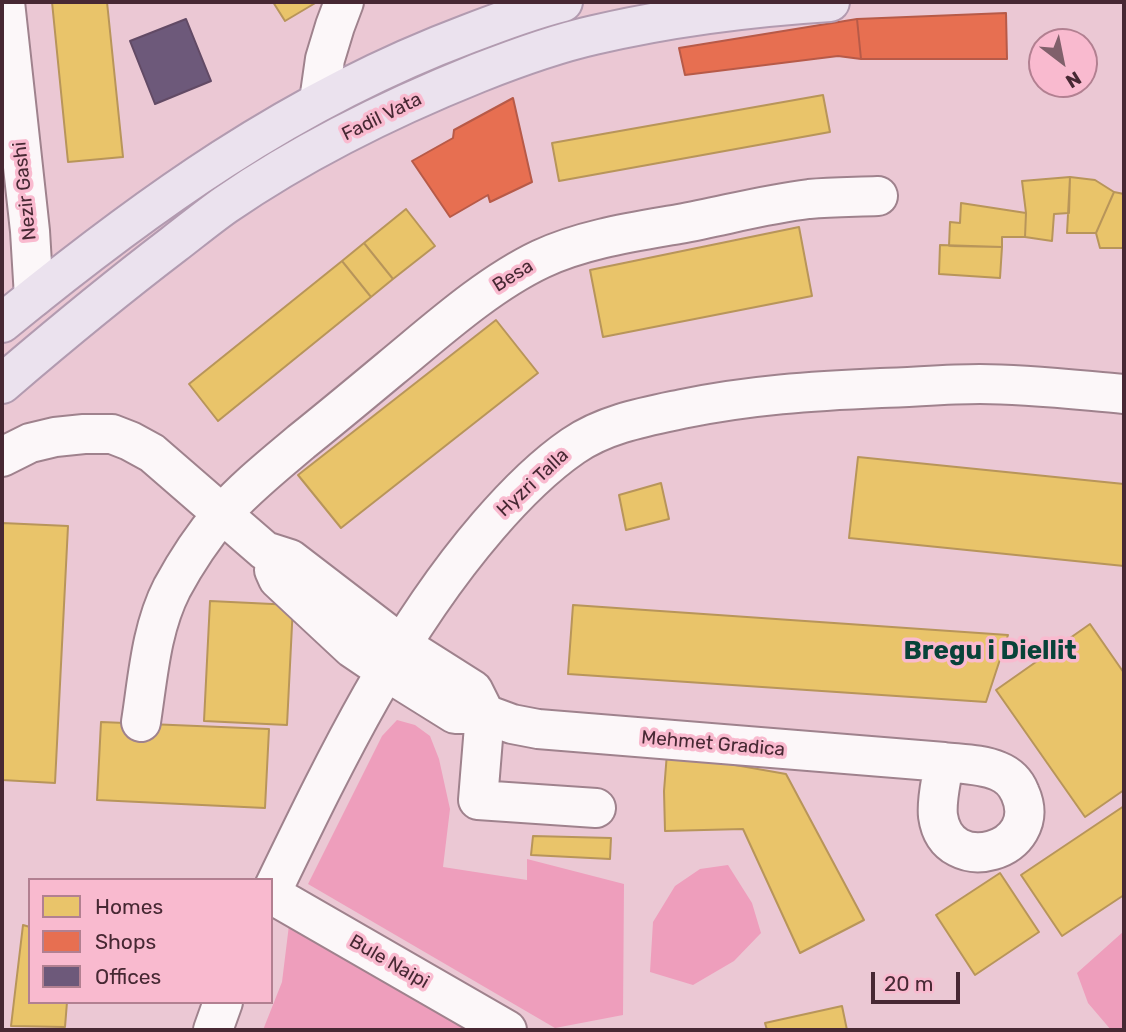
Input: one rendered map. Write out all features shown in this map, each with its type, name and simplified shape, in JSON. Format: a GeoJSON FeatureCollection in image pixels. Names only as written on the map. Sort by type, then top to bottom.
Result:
{"type":"FeatureCollection","features":[{"type":"Feature","properties":{"kind":"main road"},"geometry":{"type":"LineString","coordinates":[[2,323],[94,249],[203,171],[319,101],[441,44],[563,2]]}},
{"type":"Feature","properties":{"kind":"main road","name":"Fadil Vata"},"geometry":{"type":"LineString","coordinates":[[2,384],[145,266],[225,205],[311,152],[385,114],[518,58],[592,35],[681,18],[780,5],[830,2]]}},
{"type":"Feature","properties":{"kind":"street","name":"Nezir Gashi"},"geometry":{"type":"LineString","coordinates":[[5,2],[30,231],[34,297]]}},
{"type":"Feature","properties":{"kind":"street"},"geometry":{"type":"LineString","coordinates":[[319,101],[325,59],[344,2]]}},
{"type":"Feature","properties":{"kind":"street","name":"Besa"},"geometry":{"type":"LineString","coordinates":[[141,722],[155,634],[162,612],[187,563],[222,514],[286,455],[443,326],[519,271],[541,259],[606,237],[810,199],[878,196]]}},
{"type":"Feature","properties":{"kind":"street","name":"Hyzri Talla"},"geometry":{"type":"LineString","coordinates":[[273,889],[317,797],[394,658],[446,577],[533,478],[575,445],[621,423],[737,398],[801,392],[980,384],[1124,394]]}},
{"type":"Feature","properties":{"kind":"street"},"geometry":{"type":"LineString","coordinates":[[2,457],[30,443],[85,434],[112,434],[152,453],[265,551],[290,559],[394,658],[474,690],[485,713],[478,800],[596,808]]}},
{"type":"Feature","properties":{"kind":"street","name":"Mehmet Gradica"},"geometry":{"type":"LineString","coordinates":[[485,713],[512,724],[538,729],[944,762]]}},
{"type":"Feature","properties":{"kind":"street","name":"Bule Naipi"},"geometry":{"type":"LineString","coordinates":[[273,894],[507,1030]]}},
{"type":"Feature","properties":{"kind":"street"},"geometry":{"type":"LineString","coordinates":[[213,1030],[222,1004]]}},
{"type":"Feature","properties":{"kind":"shaded area"},"geometry":{"type":"Polygon","coordinates":[[[397,720],[415,725],[430,736],[439,759],[450,809],[443,867],[527,880],[527,859],[624,884],[623,1015],[555,1028],[308,884],[382,736],[397,720]]]}},
{"type":"Feature","properties":{"kind":"shaded area"},"geometry":{"type":"Polygon","coordinates":[[[728,865],[752,903],[761,933],[734,961],[693,985],[650,972],[653,922],[675,886],[700,869],[728,865]]]}},
{"type":"Feature","properties":{"kind":"shaded area"},"geometry":{"type":"Polygon","coordinates":[[[289,925],[476,1030],[263,1030],[282,982],[289,925]]]}},
{"type":"Feature","properties":{"kind":"shaded area"},"geometry":{"type":"Polygon","coordinates":[[[1124,931],[1124,1030],[1111,1030],[1088,1003],[1077,973],[1124,931]]]}},
{"type":"Feature","properties":{"kind":"building: Homes"},"geometry":{"type":"Polygon","coordinates":[[[52,2],[107,2],[123,157],[68,162],[52,2]]]}},
{"type":"Feature","properties":{"kind":"building: Homes"},"geometry":{"type":"Polygon","coordinates":[[[273,2],[317,2],[285,21],[273,2]]]}},
{"type":"Feature","properties":{"kind":"building: Homes"},"geometry":{"type":"Polygon","coordinates":[[[823,95],[830,132],[559,181],[552,143],[823,95]]]}},
{"type":"Feature","properties":{"kind":"building: Homes"},"geometry":{"type":"Polygon","coordinates":[[[1070,177],[1069,213],[1054,214],[1052,241],[1025,237],[1026,213],[1022,181],[1070,177]]]}},
{"type":"Feature","properties":{"kind":"building: Homes"},"geometry":{"type":"Polygon","coordinates":[[[1070,177],[1095,180],[1114,192],[1096,233],[1067,233],[1070,177]]]}},
{"type":"Feature","properties":{"kind":"building: Homes"},"geometry":{"type":"Polygon","coordinates":[[[1114,192],[1124,194],[1124,248],[1100,248],[1096,233],[1114,192]]]}},
{"type":"Feature","properties":{"kind":"building: Homes"},"geometry":{"type":"Polygon","coordinates":[[[961,203],[1026,213],[1025,237],[1002,237],[1002,247],[949,246],[950,222],[960,223],[961,203]]]}},
{"type":"Feature","properties":{"kind":"building: Homes"},"geometry":{"type":"Polygon","coordinates":[[[406,209],[435,246],[393,279],[364,243],[406,209]]]}},
{"type":"Feature","properties":{"kind":"building: Homes"},"geometry":{"type":"Polygon","coordinates":[[[799,227],[812,296],[603,337],[590,270],[799,227]]]}},
{"type":"Feature","properties":{"kind":"building: Homes"},"geometry":{"type":"Polygon","coordinates":[[[364,243],[393,279],[371,297],[342,261],[364,243]]]}},
{"type":"Feature","properties":{"kind":"building: Homes"},"geometry":{"type":"Polygon","coordinates":[[[940,245],[1002,247],[1000,278],[939,274],[940,245]]]}},
{"type":"Feature","properties":{"kind":"building: Homes"},"geometry":{"type":"Polygon","coordinates":[[[342,261],[371,297],[218,421],[189,384],[342,261]]]}},
{"type":"Feature","properties":{"kind":"building: Homes"},"geometry":{"type":"Polygon","coordinates":[[[496,320],[538,373],[341,528],[298,475],[496,320]]]}},
{"type":"Feature","properties":{"kind":"building: Homes"},"geometry":{"type":"Polygon","coordinates":[[[858,457],[1124,484],[1124,566],[849,538],[858,457]]]}},
{"type":"Feature","properties":{"kind":"building: Homes"},"geometry":{"type":"Polygon","coordinates":[[[661,483],[669,519],[626,530],[619,495],[661,483]]]}},
{"type":"Feature","properties":{"kind":"building: Homes"},"geometry":{"type":"Polygon","coordinates":[[[2,523],[68,526],[55,783],[2,780],[2,523]]]}},
{"type":"Feature","properties":{"kind":"building: Homes"},"geometry":{"type":"Polygon","coordinates":[[[210,601],[293,605],[287,725],[204,721],[210,601]]]}},
{"type":"Feature","properties":{"kind":"building: Homes"},"geometry":{"type":"Polygon","coordinates":[[[573,605],[1008,635],[986,702],[568,674],[573,605]]]}},
{"type":"Feature","properties":{"kind":"building: Homes"},"geometry":{"type":"Polygon","coordinates":[[[1090,624],[1124,673],[1124,790],[1085,817],[996,690],[1090,624]]]}},
{"type":"Feature","properties":{"kind":"building: Homes"},"geometry":{"type":"Polygon","coordinates":[[[101,722],[269,729],[265,808],[97,800],[101,722]]]}},
{"type":"Feature","properties":{"kind":"building: Homes"},"geometry":{"type":"Polygon","coordinates":[[[667,753],[786,774],[864,920],[800,953],[743,829],[665,831],[667,753]]]}},
{"type":"Feature","properties":{"kind":"building: Homes"},"geometry":{"type":"Polygon","coordinates":[[[1124,806],[1124,895],[1062,936],[1021,875],[1124,806]]]}},
{"type":"Feature","properties":{"kind":"building: Homes"},"geometry":{"type":"Polygon","coordinates":[[[533,836],[611,838],[610,859],[531,855],[533,836]]]}},
{"type":"Feature","properties":{"kind":"building: Homes"},"geometry":{"type":"Polygon","coordinates":[[[1000,873],[1039,932],[975,975],[936,915],[1000,873]]]}},
{"type":"Feature","properties":{"kind":"building: Homes"},"geometry":{"type":"Polygon","coordinates":[[[23,925],[28,926],[28,1004],[67,1004],[65,1027],[11,1026],[23,925]]]}},
{"type":"Feature","properties":{"kind":"building: Homes"},"geometry":{"type":"Polygon","coordinates":[[[842,1006],[847,1030],[767,1030],[765,1023],[842,1006]]]}},
{"type":"Feature","properties":{"kind":"building: Shops"},"geometry":{"type":"Polygon","coordinates":[[[1006,13],[1007,59],[861,59],[857,19],[1006,13]]]}},
{"type":"Feature","properties":{"kind":"building: Shops"},"geometry":{"type":"Polygon","coordinates":[[[857,19],[861,59],[838,56],[685,75],[679,48],[857,19]]]}},
{"type":"Feature","properties":{"kind":"building: Shops"},"geometry":{"type":"Polygon","coordinates":[[[513,98],[532,182],[490,202],[488,195],[450,217],[412,161],[453,138],[454,130],[513,98]]]}},
{"type":"Feature","properties":{"kind":"building: Offices"},"geometry":{"type":"Polygon","coordinates":[[[186,19],[211,81],[155,104],[130,41],[186,19]]]}},
{"type":"Feature","properties":{"kind":"district","name":"Bregu i Diellit"},"geometry":{"type":"Point","coordinates":[990,651]}}]}
